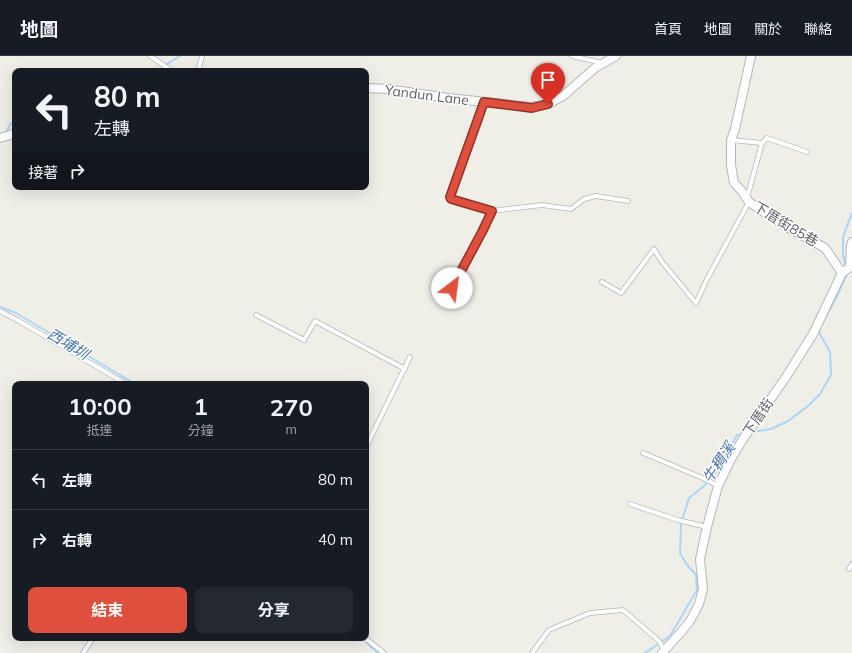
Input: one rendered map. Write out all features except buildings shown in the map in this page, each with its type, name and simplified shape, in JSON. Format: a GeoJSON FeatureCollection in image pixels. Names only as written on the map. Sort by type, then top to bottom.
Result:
{"type":"FeatureCollection","features":[{"type":"Feature","properties":{"kind":"street","name":"Yandun Lane"},"geometry":{"type":"LineString","coordinates":[[369,88],[388,89],[532,108],[548,104],[563,96],[591,71],[616,56]]}},
{"type":"Feature","properties":{"kind":"street","name":"下厝街85巷"},"geometry":{"type":"LineString","coordinates":[[751,56],[735,129],[731,140],[731,165],[734,183],[748,200],[787,227],[825,248],[842,273]]}},
{"type":"Feature","properties":{"kind":"street"},"geometry":{"type":"LineString","coordinates":[[842,273],[851,267],[852,242]]}},
{"type":"Feature","properties":{"kind":"street","name":"下厝街"},"geometry":{"type":"LineString","coordinates":[[663,650],[686,626],[699,604],[703,589],[700,559],[718,486],[743,439],[786,377],[813,334],[842,273]]}},
{"type":"Feature","properties":{"kind":"lane"},"geometry":{"type":"LineString","coordinates":[[150,56],[168,68]]}},
{"type":"Feature","properties":{"kind":"lane"},"geometry":{"type":"LineString","coordinates":[[199,68],[202,56]]}},
{"type":"Feature","properties":{"kind":"lane"},"geometry":{"type":"LineString","coordinates":[[572,56],[603,63]]}},
{"type":"Feature","properties":{"kind":"lane"},"geometry":{"type":"LineString","coordinates":[[484,102],[450,197],[451,199],[492,211],[542,205],[572,209],[584,199],[596,196],[628,201]]}},
{"type":"Feature","properties":{"kind":"lane"},"geometry":{"type":"LineString","coordinates":[[602,282],[621,293],[654,249],[662,262],[696,303],[748,200],[762,143],[767,138],[807,152]]}},
{"type":"Feature","properties":{"kind":"lane"},"geometry":{"type":"LineString","coordinates":[[731,140],[762,143]]}},
{"type":"Feature","properties":{"kind":"lane"},"geometry":{"type":"LineString","coordinates":[[452,288],[492,211]]}},
{"type":"Feature","properties":{"kind":"lane"},"geometry":{"type":"LineString","coordinates":[[0,311],[121,381]]}},
{"type":"Feature","properties":{"kind":"lane"},"geometry":{"type":"LineString","coordinates":[[256,315],[304,340],[315,321],[405,370]]}},
{"type":"Feature","properties":{"kind":"lane"},"geometry":{"type":"LineString","coordinates":[[369,441],[405,370],[410,357]]}},
{"type":"Feature","properties":{"kind":"lane"},"geometry":{"type":"LineString","coordinates":[[643,453],[718,486]]}},
{"type":"Feature","properties":{"kind":"lane"},"geometry":{"type":"LineString","coordinates":[[630,504],[678,520],[707,527]]}},
{"type":"Feature","properties":{"kind":"lane"},"geometry":{"type":"LineString","coordinates":[[849,569],[852,564]]}},
{"type":"Feature","properties":{"kind":"lane"},"geometry":{"type":"LineString","coordinates":[[532,653],[548,630],[590,613],[623,610],[659,641],[663,650]]}},
{"type":"Feature","properties":{"kind":"lane"},"geometry":{"type":"LineString","coordinates":[[83,653],[91,641]]}},
{"type":"Feature","properties":{"kind":"lane"},"geometry":{"type":"LineString","coordinates":[[369,641],[384,653]]}},
{"type":"Feature","properties":{"kind":"waterway","name":"西埔圳"},"geometry":{"type":"LineString","coordinates":[[167,64],[180,56]]}},
{"type":"Feature","properties":{"kind":"waterway","name":"西埔圳"},"geometry":{"type":"LineString","coordinates":[[5,134],[12,122]]}},
{"type":"Feature","properties":{"kind":"waterway","name":"牛稠溪"},"geometry":{"type":"LineString","coordinates":[[846,268],[843,255],[843,237],[852,213]]}},
{"type":"Feature","properties":{"kind":"waterway","name":"牛稠溪"},"geometry":{"type":"LineString","coordinates":[[825,318],[847,274],[846,272]]}},
{"type":"Feature","properties":{"kind":"waterway","name":"西埔圳"},"geometry":{"type":"LineString","coordinates":[[0,307],[16,313],[130,381]]}},
{"type":"Feature","properties":{"kind":"waterway","name":"牛稠溪"},"geometry":{"type":"LineString","coordinates":[[752,432],[771,429],[788,421],[808,406],[820,394],[831,375],[830,352],[818,331],[819,329]]}},
{"type":"Feature","properties":{"kind":"waterway","name":"牛稠溪"},"geometry":{"type":"LineString","coordinates":[[645,653],[670,636],[697,590],[696,575],[687,565],[680,553],[681,525],[689,498],[704,486],[717,471],[737,435],[743,434]]}},
{"type":"Feature","properties":{"kind":"waterway","name":"西埔圳"},"geometry":{"type":"LineString","coordinates":[[366,641],[378,653]]}},
{"type":"Feature","properties":{"kind":"route"},"geometry":{"type":"LineString","coordinates":[[452,288],[492,211],[451,199],[450,197],[484,102],[532,108],[548,104]]}}]}
